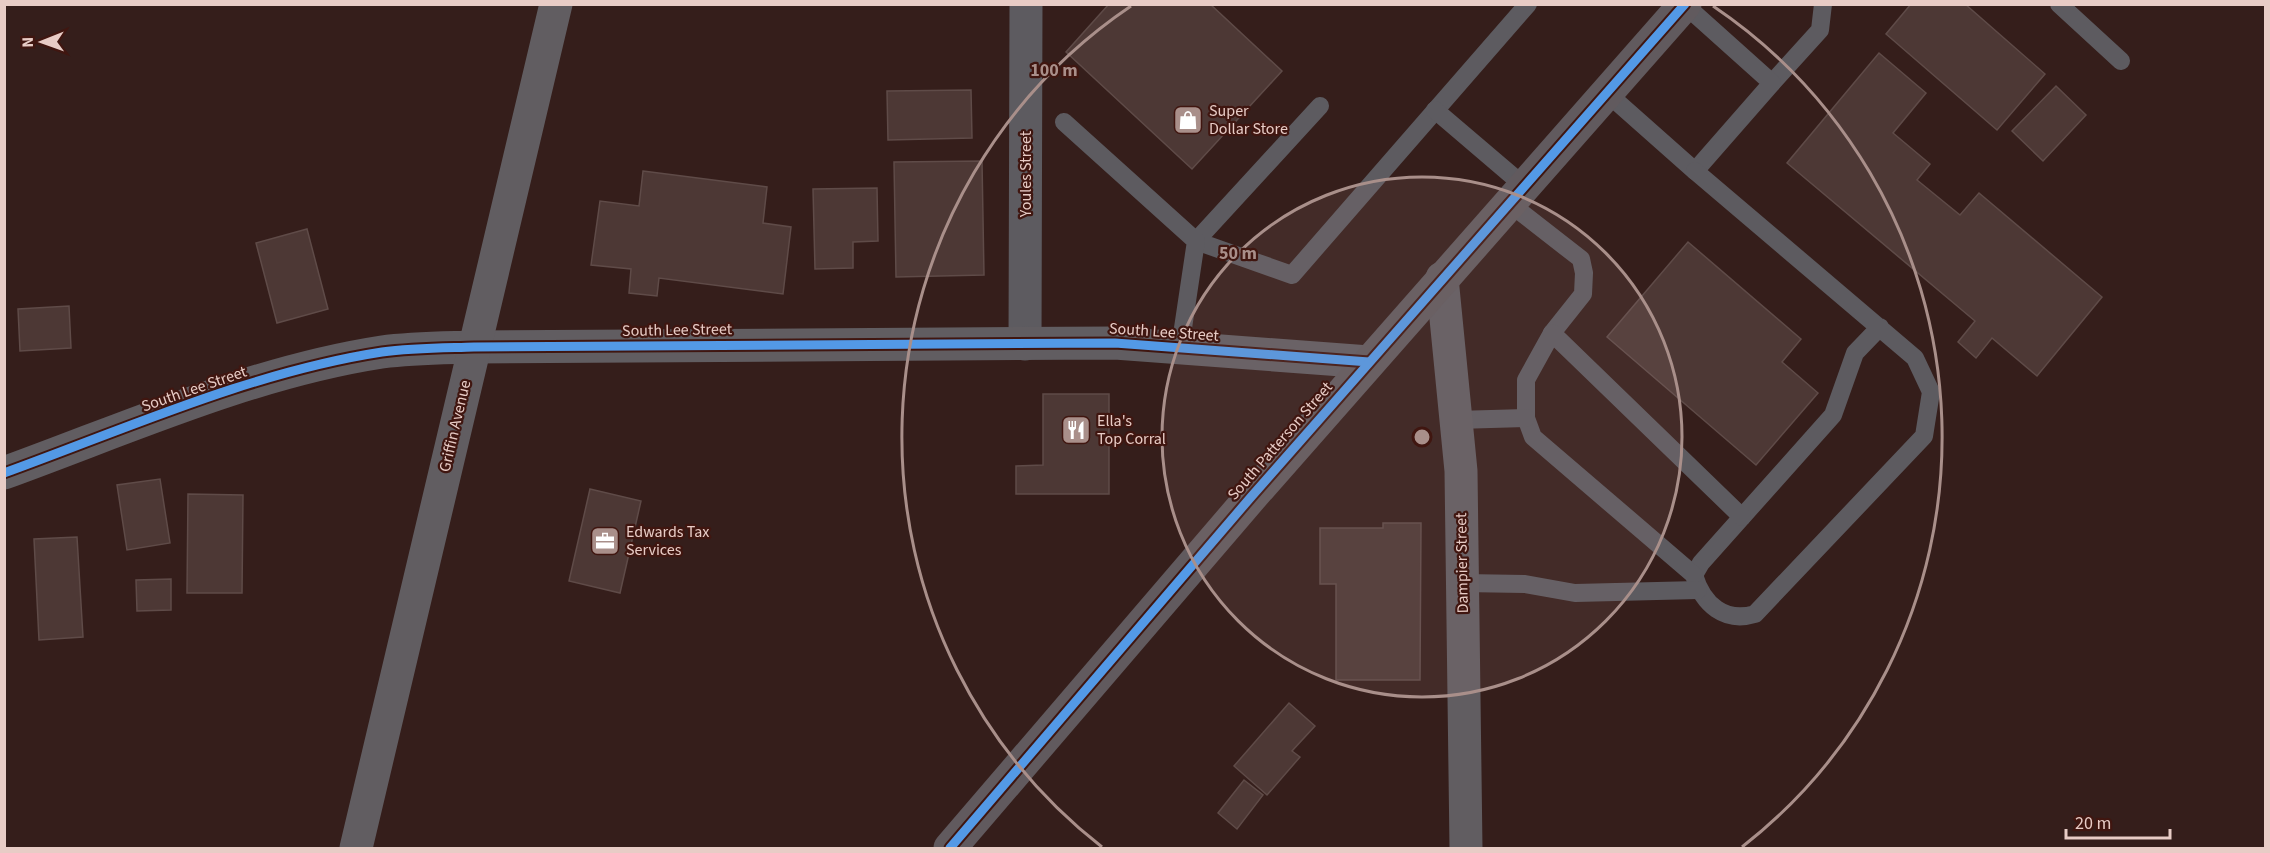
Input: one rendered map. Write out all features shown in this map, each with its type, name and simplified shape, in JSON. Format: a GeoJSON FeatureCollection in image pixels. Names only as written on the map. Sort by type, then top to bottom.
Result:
{"type":"FeatureCollection","features":[{"type":"Feature","properties":{"kind":"main road","name":"Griffin Avenue"},"geometry":{"type":"LineString","coordinates":[[356,849],[556,4]]}},
{"type":"Feature","properties":{"kind":"main road","name":"South Patterson Street"},"geometry":{"type":"LineString","coordinates":[[950,849],[1442,278],[1685,5]]}},
{"type":"Feature","properties":{"kind":"main road","name":"Dampier Street"},"geometry":{"type":"LineString","coordinates":[[1442,278],[1461,471],[1466,849]]}},
{"type":"Feature","properties":{"kind":"main road","name":"South Lee Street"},"geometry":{"type":"LineString","coordinates":[[4,472],[225,392],[314,366],[384,352],[474,347],[1115,343],[1369,362]]}},
{"type":"Feature","properties":{"kind":"street","name":"Youles Street"},"geometry":{"type":"LineString","coordinates":[[1025,344],[1026,4]]}},
{"type":"Feature","properties":{"kind":"lane"},"geometry":{"type":"LineString","coordinates":[[1064,122],[1196,241],[1292,275],[1528,4]]}},
{"type":"Feature","properties":{"kind":"lane"},"geometry":{"type":"LineString","coordinates":[[1695,171],[1820,30],[1823,4]]}},
{"type":"Feature","properties":{"kind":"lane"},"geometry":{"type":"LineString","coordinates":[[2059,4],[2121,61]]}},
{"type":"Feature","properties":{"kind":"lane"},"geometry":{"type":"LineString","coordinates":[[1685,5],[1772,83]]}},
{"type":"Feature","properties":{"kind":"lane"},"geometry":{"type":"LineString","coordinates":[[1435,110],[1581,259],[1584,273],[1582,294],[1552,333],[1526,380],[1527,418],[1533,437],[1696,582],[1720,612],[1739,619],[1755,614],[1924,436],[1931,392],[1915,358],[1607,93]]}},
{"type":"Feature","properties":{"kind":"lane"},"geometry":{"type":"LineString","coordinates":[[1180,348],[1196,241],[1320,106]]}},
{"type":"Feature","properties":{"kind":"lane"},"geometry":{"type":"LineString","coordinates":[[1696,582],[1701,563],[1833,415],[1855,353],[1880,327]]}},
{"type":"Feature","properties":{"kind":"lane"},"geometry":{"type":"LineString","coordinates":[[1552,333],[1742,517]]}},
{"type":"Feature","properties":{"kind":"lane"},"geometry":{"type":"LineString","coordinates":[[1456,420],[1527,418]]}},
{"type":"Feature","properties":{"kind":"lane"},"geometry":{"type":"LineString","coordinates":[[1462,583],[1525,584],[1575,593],[1696,582]]}},
{"type":"Feature","properties":{"kind":"building","name":"Super Dollar Store"},"geometry":{"type":"Polygon","coordinates":[[[1109,4],[1210,4],[1282,71],[1192,169],[1066,52],[1109,4]]]}},
{"type":"Feature","properties":{"kind":"building"},"geometry":{"type":"Polygon","coordinates":[[[1911,4],[1965,4],[2045,74],[1997,130],[1886,34],[1911,4]]]}},
{"type":"Feature","properties":{"kind":"building"},"geometry":{"type":"Polygon","coordinates":[[[1879,53],[1926,93],[1893,133],[1930,164],[1917,180],[1960,215],[1979,193],[2102,297],[2037,376],[1992,338],[1976,358],[1958,342],[1975,321],[1787,163],[1879,53]]]}},
{"type":"Feature","properties":{"kind":"building"},"geometry":{"type":"Polygon","coordinates":[[[2056,86],[2086,115],[2043,161],[2012,131],[2056,86]]]}},
{"type":"Feature","properties":{"kind":"building"},"geometry":{"type":"Polygon","coordinates":[[[971,90],[972,138],[888,140],[887,91],[971,90]]]}},
{"type":"Feature","properties":{"kind":"building"},"geometry":{"type":"Polygon","coordinates":[[[982,161],[984,275],[896,277],[894,162],[982,161]]]}},
{"type":"Feature","properties":{"kind":"building"},"geometry":{"type":"Polygon","coordinates":[[[643,171],[767,187],[763,223],[791,227],[783,294],[659,278],[657,296],[629,293],[631,269],[591,265],[600,201],[639,206],[643,171]]]}},
{"type":"Feature","properties":{"kind":"building"},"geometry":{"type":"Polygon","coordinates":[[[877,188],[878,241],[853,242],[853,268],[815,269],[813,189],[877,188]]]}},
{"type":"Feature","properties":{"kind":"building"},"geometry":{"type":"Polygon","coordinates":[[[307,229],[328,309],[277,323],[256,243],[307,229]]]}},
{"type":"Feature","properties":{"kind":"building"},"geometry":{"type":"Polygon","coordinates":[[[1688,242],[1801,339],[1782,362],[1818,393],[1756,465],[1607,337],[1688,242]]]}},
{"type":"Feature","properties":{"kind":"building"},"geometry":{"type":"Polygon","coordinates":[[[69,306],[71,348],[20,351],[18,309],[69,306]]]}},
{"type":"Feature","properties":{"kind":"building","name":"Ella's Top Corral"},"geometry":{"type":"Polygon","coordinates":[[[1043,394],[1109,394],[1109,494],[1016,494],[1016,466],[1043,465],[1043,394]]]}},
{"type":"Feature","properties":{"kind":"building"},"geometry":{"type":"Polygon","coordinates":[[[160,479],[170,543],[127,550],[117,485],[160,479]]]}},
{"type":"Feature","properties":{"kind":"building","name":"Edwards Tax Services"},"geometry":{"type":"Polygon","coordinates":[[[590,489],[641,501],[620,593],[569,581],[590,489]]]}},
{"type":"Feature","properties":{"kind":"building"},"geometry":{"type":"Polygon","coordinates":[[[188,494],[243,495],[242,593],[187,593],[188,494]]]}},
{"type":"Feature","properties":{"kind":"building"},"geometry":{"type":"Polygon","coordinates":[[[1383,523],[1421,523],[1420,680],[1336,680],[1336,584],[1320,584],[1320,528],[1383,528],[1383,523]]]}},
{"type":"Feature","properties":{"kind":"building"},"geometry":{"type":"Polygon","coordinates":[[[77,537],[83,637],[39,640],[34,539],[77,537]]]}},
{"type":"Feature","properties":{"kind":"building"},"geometry":{"type":"Polygon","coordinates":[[[171,579],[171,610],[137,611],[136,580],[171,579]]]}},
{"type":"Feature","properties":{"kind":"building"},"geometry":{"type":"Polygon","coordinates":[[[1289,703],[1315,726],[1292,751],[1300,757],[1267,795],[1234,766],[1289,703]]]}},
{"type":"Feature","properties":{"kind":"building"},"geometry":{"type":"Polygon","coordinates":[[[1244,780],[1263,795],[1237,829],[1218,813],[1244,780]]]}},
{"type":"Feature","properties":{"kind":"cycle path"},"geometry":{"type":"LineString","coordinates":[[950,848],[1251,497],[1685,4]]}},
{"type":"Feature","properties":{"kind":"cycle path"},"geometry":{"type":"LineString","coordinates":[[4,473],[238,387],[334,361],[405,350],[474,347],[1115,343],[1369,362]]}},
{"type":"Feature","properties":{"kind":"place","name":"Super Dollar Store"},"geometry":{"type":"Point","coordinates":[1188,120]}},
{"type":"Feature","properties":{"kind":"place","name":"Ella's Top Corral"},"geometry":{"type":"Point","coordinates":[1076,430]}},
{"type":"Feature","properties":{"kind":"place","name":"Edwards Tax Services"},"geometry":{"type":"Point","coordinates":[605,541]}}]}
